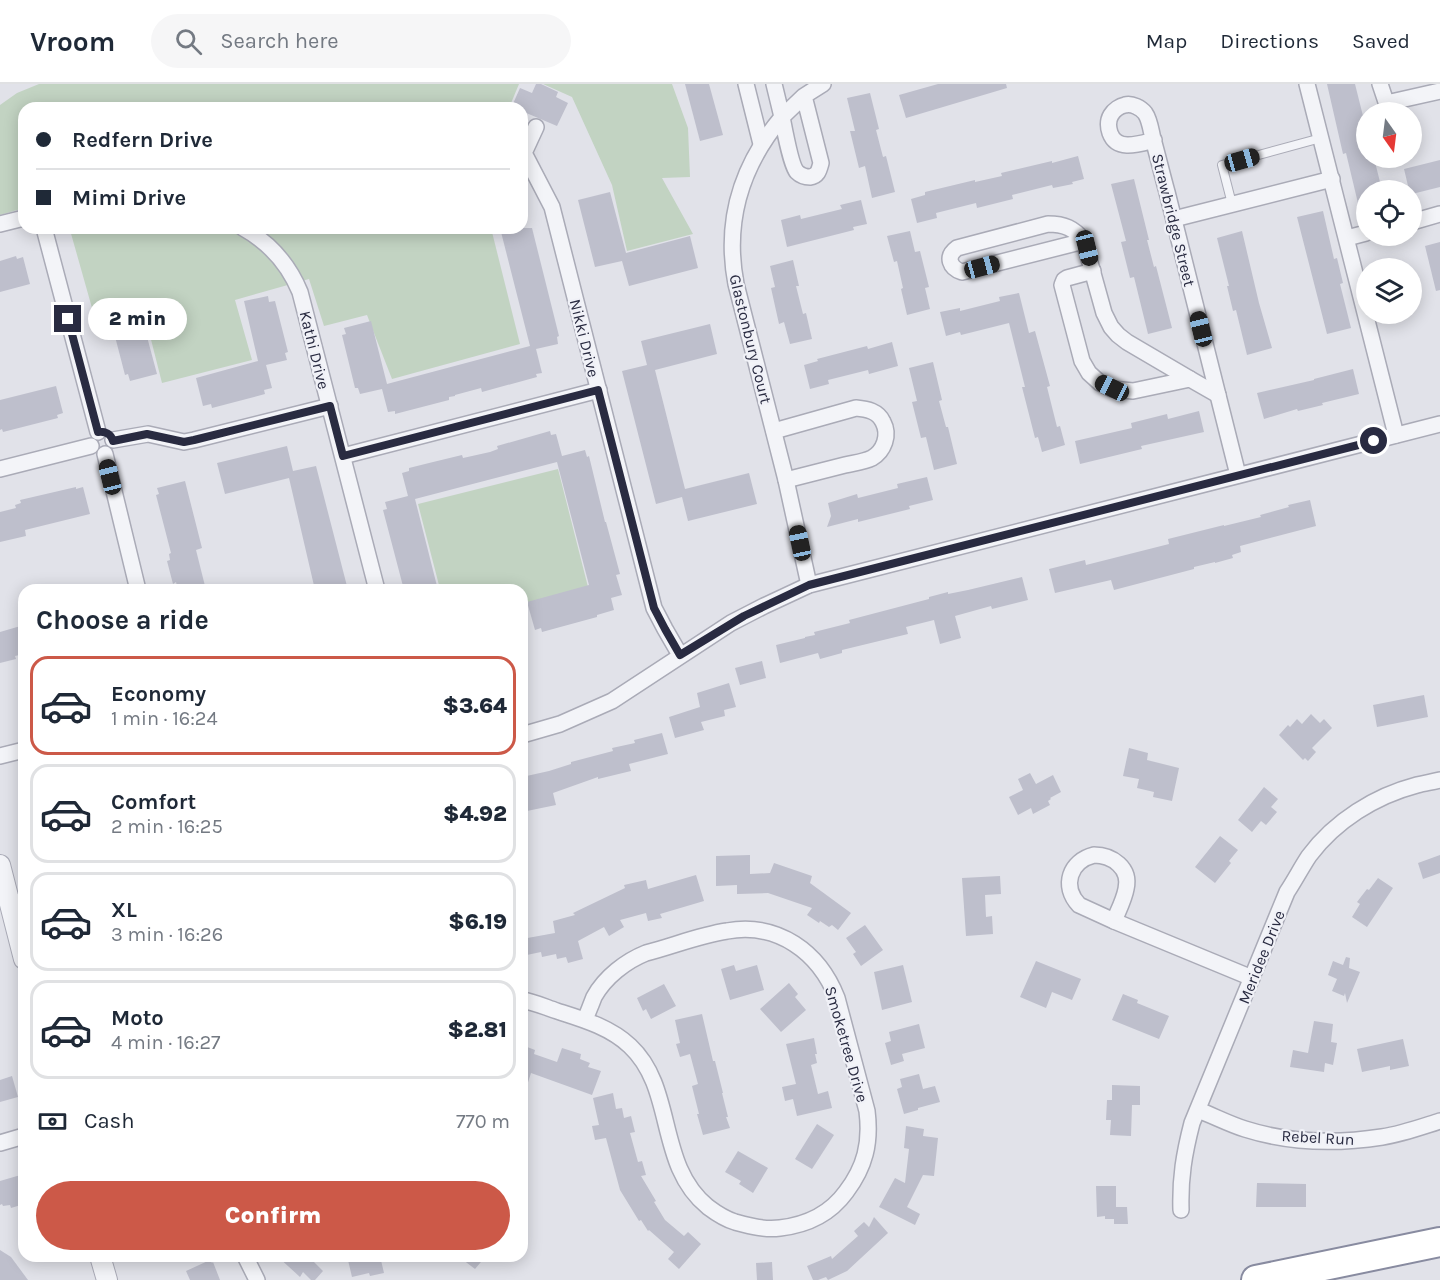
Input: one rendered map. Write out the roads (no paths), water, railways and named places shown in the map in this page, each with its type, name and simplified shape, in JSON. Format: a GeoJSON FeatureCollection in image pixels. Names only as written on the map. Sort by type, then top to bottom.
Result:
{"type":"FeatureCollection","features":[{"type":"Feature","properties":{"kind":"highway"},"geometry":{"type":"LineString","coordinates":[[1256,1280],[1440,1242]]}},
{"type":"Feature","properties":{"kind":"street"},"geometry":{"type":"LineString","coordinates":[[746,84],[761,144]]}},
{"type":"Feature","properties":{"kind":"street"},"geometry":{"type":"LineString","coordinates":[[774,84],[796,171],[808,177],[818,173],[821,163],[804,96]]}},
{"type":"Feature","properties":{"kind":"street","name":"Glastonbury Court"},"geometry":{"type":"LineString","coordinates":[[809,585],[774,430],[736,284],[732,253],[733,224],[741,186],[752,159],[782,117],[804,96],[823,84]]}},
{"type":"Feature","properties":{"kind":"street"},"geometry":{"type":"LineString","coordinates":[[1307,84],[1396,435]]}},
{"type":"Feature","properties":{"kind":"street"},"geometry":{"type":"LineString","coordinates":[[1380,84],[1386,102],[1440,91]]}},
{"type":"Feature","properties":{"kind":"street","name":"Nikki Drive"},"geometry":{"type":"LineString","coordinates":[[528,144],[536,127]]}},
{"type":"Feature","properties":{"kind":"street","name":"Strawbridge Street"},"geometry":{"type":"LineString","coordinates":[[1154,140],[1238,475]]}},
{"type":"Feature","properties":{"kind":"street","name":"Nikki Drive"},"geometry":{"type":"LineString","coordinates":[[528,161],[552,207],[654,608],[680,655]]}},
{"type":"Feature","properties":{"kind":"street"},"geometry":{"type":"LineString","coordinates":[[1174,219],[1332,179]]}},
{"type":"Feature","properties":{"kind":"street"},"geometry":{"type":"LineString","coordinates":[[1422,219],[1440,214]]}},
{"type":"Feature","properties":{"kind":"street"},"geometry":{"type":"LineString","coordinates":[[0,224],[18,220]]}},
{"type":"Feature","properties":{"kind":"street"},"geometry":{"type":"LineString","coordinates":[[1084,241],[962,273],[950,263],[950,255],[957,248],[1048,224],[1067,226],[1084,241],[1104,313],[1113,330],[1128,342],[1218,396]]}},
{"type":"Feature","properties":{"kind":"street"},"geometry":{"type":"LineString","coordinates":[[46,234],[98,432]]}},
{"type":"Feature","properties":{"kind":"street","name":"Kathi Drive"},"geometry":{"type":"LineString","coordinates":[[254,234],[274,250],[289,269],[302,298],[375,584]]}},
{"type":"Feature","properties":{"kind":"street"},"geometry":{"type":"LineString","coordinates":[[1347,238],[1356,236]]}},
{"type":"Feature","properties":{"kind":"street"},"geometry":{"type":"LineString","coordinates":[[1093,271],[1067,278],[1062,283],[1079,354],[1089,373],[1112,388],[1133,391],[1190,379]]}},
{"type":"Feature","properties":{"kind":"street"},"geometry":{"type":"LineString","coordinates":[[343,456],[598,390]]}},
{"type":"Feature","properties":{"kind":"street"},"geometry":{"type":"LineString","coordinates":[[113,441],[147,434],[184,442],[330,406]]}},
{"type":"Feature","properties":{"kind":"street"},"geometry":{"type":"LineString","coordinates":[[774,430],[856,408],[871,411],[879,416],[885,428],[883,448],[871,458],[786,480]]}},
{"type":"Feature","properties":{"kind":"street"},"geometry":{"type":"LineString","coordinates":[[528,733],[560,724],[612,701],[680,655],[744,616],[809,585],[1440,424]]}},
{"type":"Feature","properties":{"kind":"street"},"geometry":{"type":"LineString","coordinates":[[98,432],[108,433],[113,441],[112,450],[105,454],[95,453],[91,446],[93,435],[98,432]]}},
{"type":"Feature","properties":{"kind":"street"},"geometry":{"type":"LineString","coordinates":[[0,470],[91,446]]}},
{"type":"Feature","properties":{"kind":"street"},"geometry":{"type":"LineString","coordinates":[[105,454],[137,584]]}},
{"type":"Feature","properties":{"kind":"street"},"geometry":{"type":"LineString","coordinates":[[0,756],[18,752]]}},
{"type":"Feature","properties":{"kind":"street","name":"Meridee Drive"},"geometry":{"type":"LineString","coordinates":[[1182,1210],[1181,1176],[1188,1137],[1287,892],[1306,861],[1329,833],[1350,816],[1377,800],[1414,786],[1440,780]]}},
{"type":"Feature","properties":{"kind":"street"},"geometry":{"type":"LineString","coordinates":[[1114,921],[1126,891],[1127,881],[1124,871],[1116,861],[1107,856],[1088,857],[1073,869],[1069,882],[1072,895],[1079,905],[1114,921],[1252,978]]}},
{"type":"Feature","properties":{"kind":"street"},"geometry":{"type":"LineString","coordinates":[[0,866],[18,932]]}},
{"type":"Feature","properties":{"kind":"street","name":"Smoketree Drive"},"geometry":{"type":"LineString","coordinates":[[742,929],[768,932],[792,942],[813,958],[832,984],[867,1111],[868,1138],[855,1181],[843,1197],[828,1210],[793,1227],[773,1229],[753,1227],[728,1220],[700,1201],[678,1167],[656,1086],[643,1060],[629,1045],[607,1029],[585,1020],[595,995],[603,985],[617,970],[646,953],[716,933],[742,929]]}},
{"type":"Feature","properties":{"kind":"street"},"geometry":{"type":"LineString","coordinates":[[528,1002],[585,1020]]}},
{"type":"Feature","properties":{"kind":"street","name":"Rebel Run"},"geometry":{"type":"LineString","coordinates":[[1198,1110],[1243,1128],[1288,1138],[1315,1141],[1381,1137],[1440,1121]]}},
{"type":"Feature","properties":{"kind":"street"},"geometry":{"type":"LineString","coordinates":[[0,1143],[18,1138]]}},
{"type":"Feature","properties":{"kind":"street"},"geometry":{"type":"LineString","coordinates":[[102,1262],[107,1280]]}},
{"type":"Feature","properties":{"kind":"street"},"geometry":{"type":"LineString","coordinates":[[247,1262],[257,1280]]}},
{"type":"Feature","properties":{"kind":"lane"},"geometry":{"type":"LineString","coordinates":[[1232,204],[1222,165],[1321,138]]}}]}
